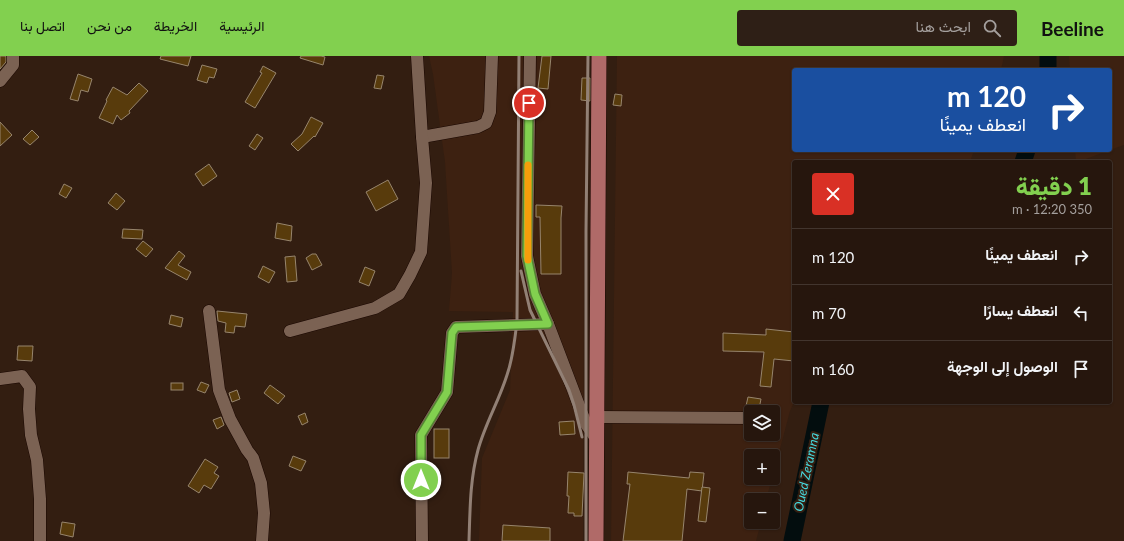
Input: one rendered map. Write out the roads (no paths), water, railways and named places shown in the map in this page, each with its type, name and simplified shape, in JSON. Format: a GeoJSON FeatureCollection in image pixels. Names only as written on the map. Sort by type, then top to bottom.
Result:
{"type":"FeatureCollection","features":[{"type":"Feature","properties":{"kind":"main road"},"geometry":{"type":"LineString","coordinates":[[596,541],[598,417],[597,323],[599,56]]}},
{"type":"Feature","properties":{"kind":"street"},"geometry":{"type":"LineString","coordinates":[[0,81],[13,65],[13,56]]}},
{"type":"Feature","properties":{"kind":"street"},"geometry":{"type":"LineString","coordinates":[[290,331],[375,308],[399,294],[421,252],[426,183],[417,56]]}},
{"type":"Feature","properties":{"kind":"street"},"geometry":{"type":"LineString","coordinates":[[422,137],[478,127],[486,123],[490,112],[492,56]]}},
{"type":"Feature","properties":{"kind":"street"},"geometry":{"type":"LineString","coordinates":[[530,56],[527,256],[535,294],[586,424],[597,440]]}},
{"type":"Feature","properties":{"kind":"street"},"geometry":{"type":"LineString","coordinates":[[209,311],[219,390],[230,419],[253,458],[261,483],[264,513],[262,541]]}},
{"type":"Feature","properties":{"kind":"street"},"geometry":{"type":"LineString","coordinates":[[422,541],[421,435],[447,392],[452,333],[456,327],[548,324]]}},
{"type":"Feature","properties":{"kind":"street"},"geometry":{"type":"LineString","coordinates":[[0,379],[22,376],[30,386],[29,410],[37,460],[40,499],[40,541]]}},
{"type":"Feature","properties":{"kind":"street"},"geometry":{"type":"LineString","coordinates":[[598,417],[744,418]]}},
{"type":"Feature","properties":{"kind":"waterway","name":"Oued Zeramna"},"geometry":{"type":"LineString","coordinates":[[1048,56],[1048,68]]}},
{"type":"Feature","properties":{"kind":"waterway","name":"Oued Zeramna"},"geometry":{"type":"LineString","coordinates":[[1024,160],[1026,152]]}},
{"type":"Feature","properties":{"kind":"waterway","name":"Oued Zeramna"},"geometry":{"type":"LineString","coordinates":[[792,541],[821,404]]}},
{"type":"Feature","properties":{"kind":"railway"},"geometry":{"type":"LineString","coordinates":[[469,541],[471,495],[475,461],[484,431],[504,385],[509,369],[514,348],[517,321],[519,56]]}},
{"type":"Feature","properties":{"kind":"railway"},"geometry":{"type":"LineString","coordinates":[[586,541],[586,231],[588,56]]}},
{"type":"Feature","properties":{"kind":"railway"},"geometry":{"type":"LineString","coordinates":[[521,271],[530,310],[569,390],[582,437]]}}]}
